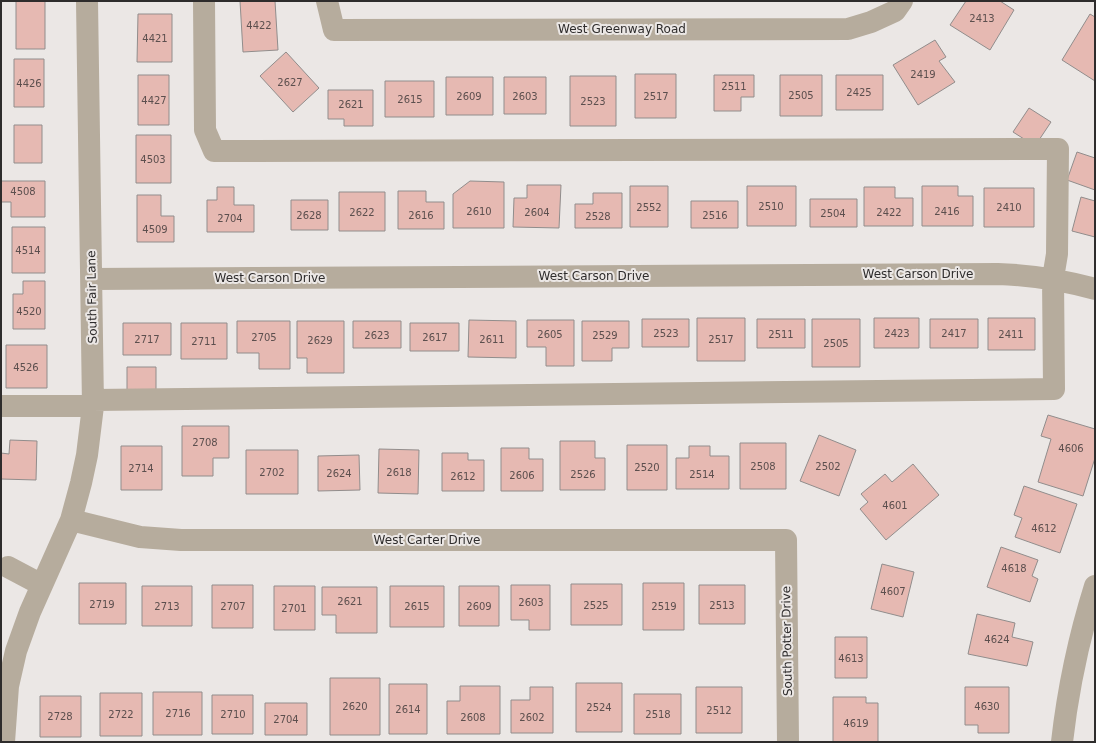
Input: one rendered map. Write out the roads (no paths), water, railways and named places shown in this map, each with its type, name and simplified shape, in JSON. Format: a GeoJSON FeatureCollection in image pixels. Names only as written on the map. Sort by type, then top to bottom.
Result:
{"type":"FeatureCollection","features":[{"type":"Feature","properties":{"kind":"street","name":"South Fair Lane"},"geometry":{"type":"LineString","coordinates":[[4,742],[8,686],[16,651],[30,612],[71,520],[87,455],[93,403],[87,1]]}},
{"type":"Feature","properties":{"kind":"street"},"geometry":{"type":"LineString","coordinates":[[1,406],[93,403],[1054,389],[1053,278],[1057,254],[1058,149],[214,151],[205,130],[204,1]]}},
{"type":"Feature","properties":{"kind":"street","name":"West Greenway Road"},"geometry":{"type":"LineString","coordinates":[[327,1],[334,30],[848,29],[871,22],[895,11],[902,1]]}},
{"type":"Feature","properties":{"kind":"street","name":"West Carson Drive"},"geometry":{"type":"LineString","coordinates":[[92,279],[990,274],[1026,275],[1053,278],[1095,289]]}},
{"type":"Feature","properties":{"kind":"street","name":"West Carter Drive"},"geometry":{"type":"LineString","coordinates":[[71,520],[140,537],[181,540],[786,540]]}},
{"type":"Feature","properties":{"kind":"street","name":"South Potter Drive"},"geometry":{"type":"LineString","coordinates":[[786,540],[788,742]]}},
{"type":"Feature","properties":{"kind":"street"},"geometry":{"type":"LineString","coordinates":[[8,567],[42,585]]}},
{"type":"Feature","properties":{"kind":"street"},"geometry":{"type":"LineString","coordinates":[[1062,742],[1066,712],[1087,648],[1086,616],[1095,586]]}}]}
